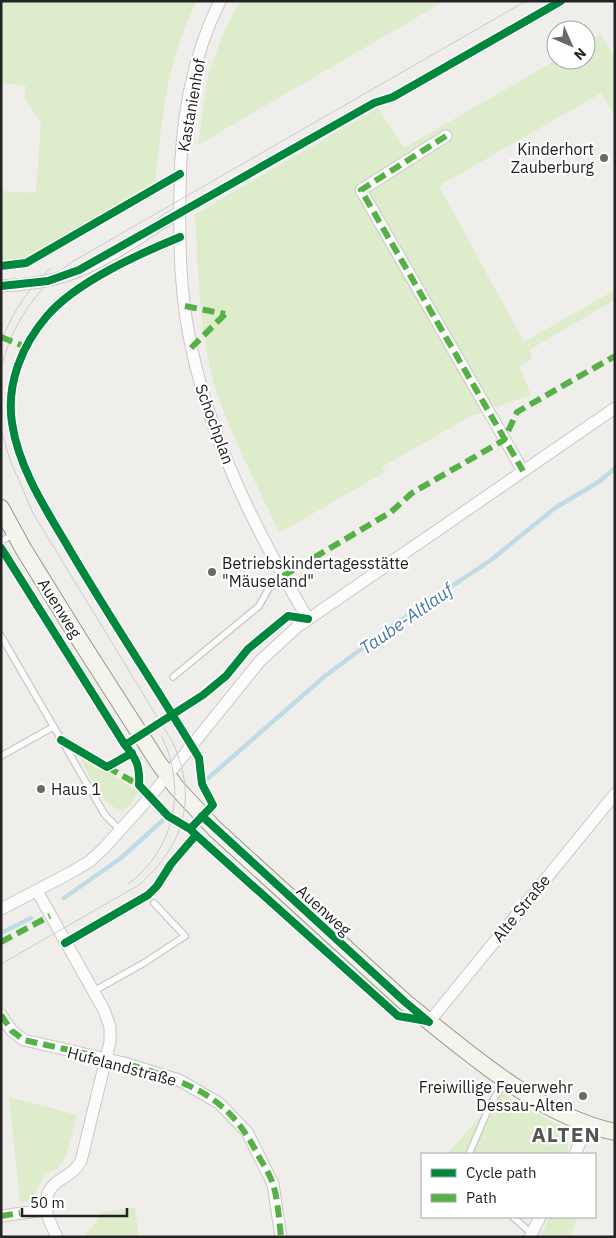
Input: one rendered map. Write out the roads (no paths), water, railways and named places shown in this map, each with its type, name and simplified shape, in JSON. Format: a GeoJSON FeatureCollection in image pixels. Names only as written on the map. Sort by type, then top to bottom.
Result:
{"type":"FeatureCollection","features":[{"type":"Feature","properties":{"kind":"main road","name":"Auenweg"},"geometry":{"type":"LineString","coordinates":[[1,508],[8,538],[86,650],[167,776],[202,816],[404,1002],[429,1022],[532,1098],[588,1124],[615,1132]]}},
{"type":"Feature","properties":{"kind":"street","name":"Kastanienhof"},"geometry":{"type":"LineString","coordinates":[[179,212],[182,145],[189,100],[198,57],[220,1]]}},
{"type":"Feature","properties":{"kind":"street"},"geometry":{"type":"LineString","coordinates":[[446,136],[361,190],[523,471]]}},
{"type":"Feature","properties":{"kind":"street"},"geometry":{"type":"LineString","coordinates":[[1,286],[48,281],[79,270],[139,238],[179,212]]}},
{"type":"Feature","properties":{"kind":"street","name":"Schochplan"},"geometry":{"type":"LineString","coordinates":[[179,212],[185,306],[199,381],[239,491],[308,619]]}},
{"type":"Feature","properties":{"kind":"street"},"geometry":{"type":"LineString","coordinates":[[1,909],[90,861],[121,831],[260,660],[279,641],[308,619],[615,408]]}},
{"type":"Feature","properties":{"kind":"street","name":"Alte Straße"},"geometry":{"type":"LineString","coordinates":[[429,1022],[615,794]]}},
{"type":"Feature","properties":{"kind":"street"},"geometry":{"type":"LineString","coordinates":[[37,891],[94,991],[110,1027],[107,1058],[81,1161],[77,1169],[51,1189],[46,1198],[45,1210],[57,1237]]}},
{"type":"Feature","properties":{"kind":"street","name":"Hufelandstraße"},"geometry":{"type":"LineString","coordinates":[[1,1015],[12,1031],[24,1040],[107,1058],[179,1080],[219,1103],[247,1132],[273,1184],[281,1237]]}},
{"type":"Feature","properties":{"kind":"street"},"geometry":{"type":"LineString","coordinates":[[575,1153],[588,1124]]}},
{"type":"Feature","properties":{"kind":"street"},"geometry":{"type":"LineString","coordinates":[[1,1216],[45,1210]]}},
{"type":"Feature","properties":{"kind":"street"},"geometry":{"type":"LineString","coordinates":[[531,1235],[540,1218]]}},
{"type":"Feature","properties":{"kind":"lane"},"geometry":{"type":"LineString","coordinates":[[173,677],[259,606],[270,588],[285,579]]}},
{"type":"Feature","properties":{"kind":"lane"},"geometry":{"type":"LineString","coordinates":[[1,636],[105,815],[121,831]]}},
{"type":"Feature","properties":{"kind":"lane"},"geometry":{"type":"LineString","coordinates":[[1,756],[53,727]]}},
{"type":"Feature","properties":{"kind":"lane"},"geometry":{"type":"LineString","coordinates":[[94,991],[144,964],[185,936],[154,903]]}},
{"type":"Feature","properties":{"kind":"lane"},"geometry":{"type":"LineString","coordinates":[[469,1153],[491,1103],[506,1080]]}},
{"type":"Feature","properties":{"kind":"lane"},"geometry":{"type":"LineString","coordinates":[[514,1218],[531,1235]]}},
{"type":"Feature","properties":{"kind":"waterway","name":"Taube-Altlauf"},"geometry":{"type":"LineString","coordinates":[[206,780],[325,676],[395,624],[491,560],[555,508],[600,481],[615,468]]}},
{"type":"Feature","properties":{"kind":"waterway","name":"Taube-Altlauf"},"geometry":{"type":"LineString","coordinates":[[64,898],[121,858],[162,821]]}},
{"type":"Feature","properties":{"kind":"waterway","name":"Taube-Altlauf"},"geometry":{"type":"LineString","coordinates":[[1,933],[31,918]]}},
{"type":"Feature","properties":{"kind":"tram line"},"geometry":{"type":"LineString","coordinates":[[1,369],[11,338],[26,310],[46,285],[70,263],[526,1]]}},
{"type":"Feature","properties":{"kind":"tram line"},"geometry":{"type":"LineString","coordinates":[[2,339],[22,300],[51,268]]}},
{"type":"Feature","properties":{"kind":"tram line"},"geometry":{"type":"LineString","coordinates":[[1,429],[10,460],[33,513],[173,743],[181,764],[185,783],[185,802],[182,820],[176,837],[167,854],[139,885],[1,964]]}},
{"type":"Feature","properties":{"kind":"tram line"},"geometry":{"type":"LineString","coordinates":[[128,884],[144,870],[157,854],[166,836],[172,817],[175,797],[174,777],[170,757],[162,737]]}},
{"type":"Feature","properties":{"kind":"place","name":"Kinderhort Zauberburg"},"geometry":{"type":"Point","coordinates":[604,158]}},
{"type":"Feature","properties":{"kind":"place","name":"Betriebskindertagesstätte \"Mäuseland\""},"geometry":{"type":"Point","coordinates":[212,572]}},
{"type":"Feature","properties":{"kind":"place","name":"Haus 1"},"geometry":{"type":"Point","coordinates":[41,789]}},
{"type":"Feature","properties":{"kind":"place","name":"Freiwillige Feuerwehr Dessau-Alten"},"geometry":{"type":"Point","coordinates":[583,1096]}},
{"type":"Feature","properties":{"kind":"district","name":"ALTEN"},"geometry":{"type":"Point","coordinates":[566,1134]}}]}
